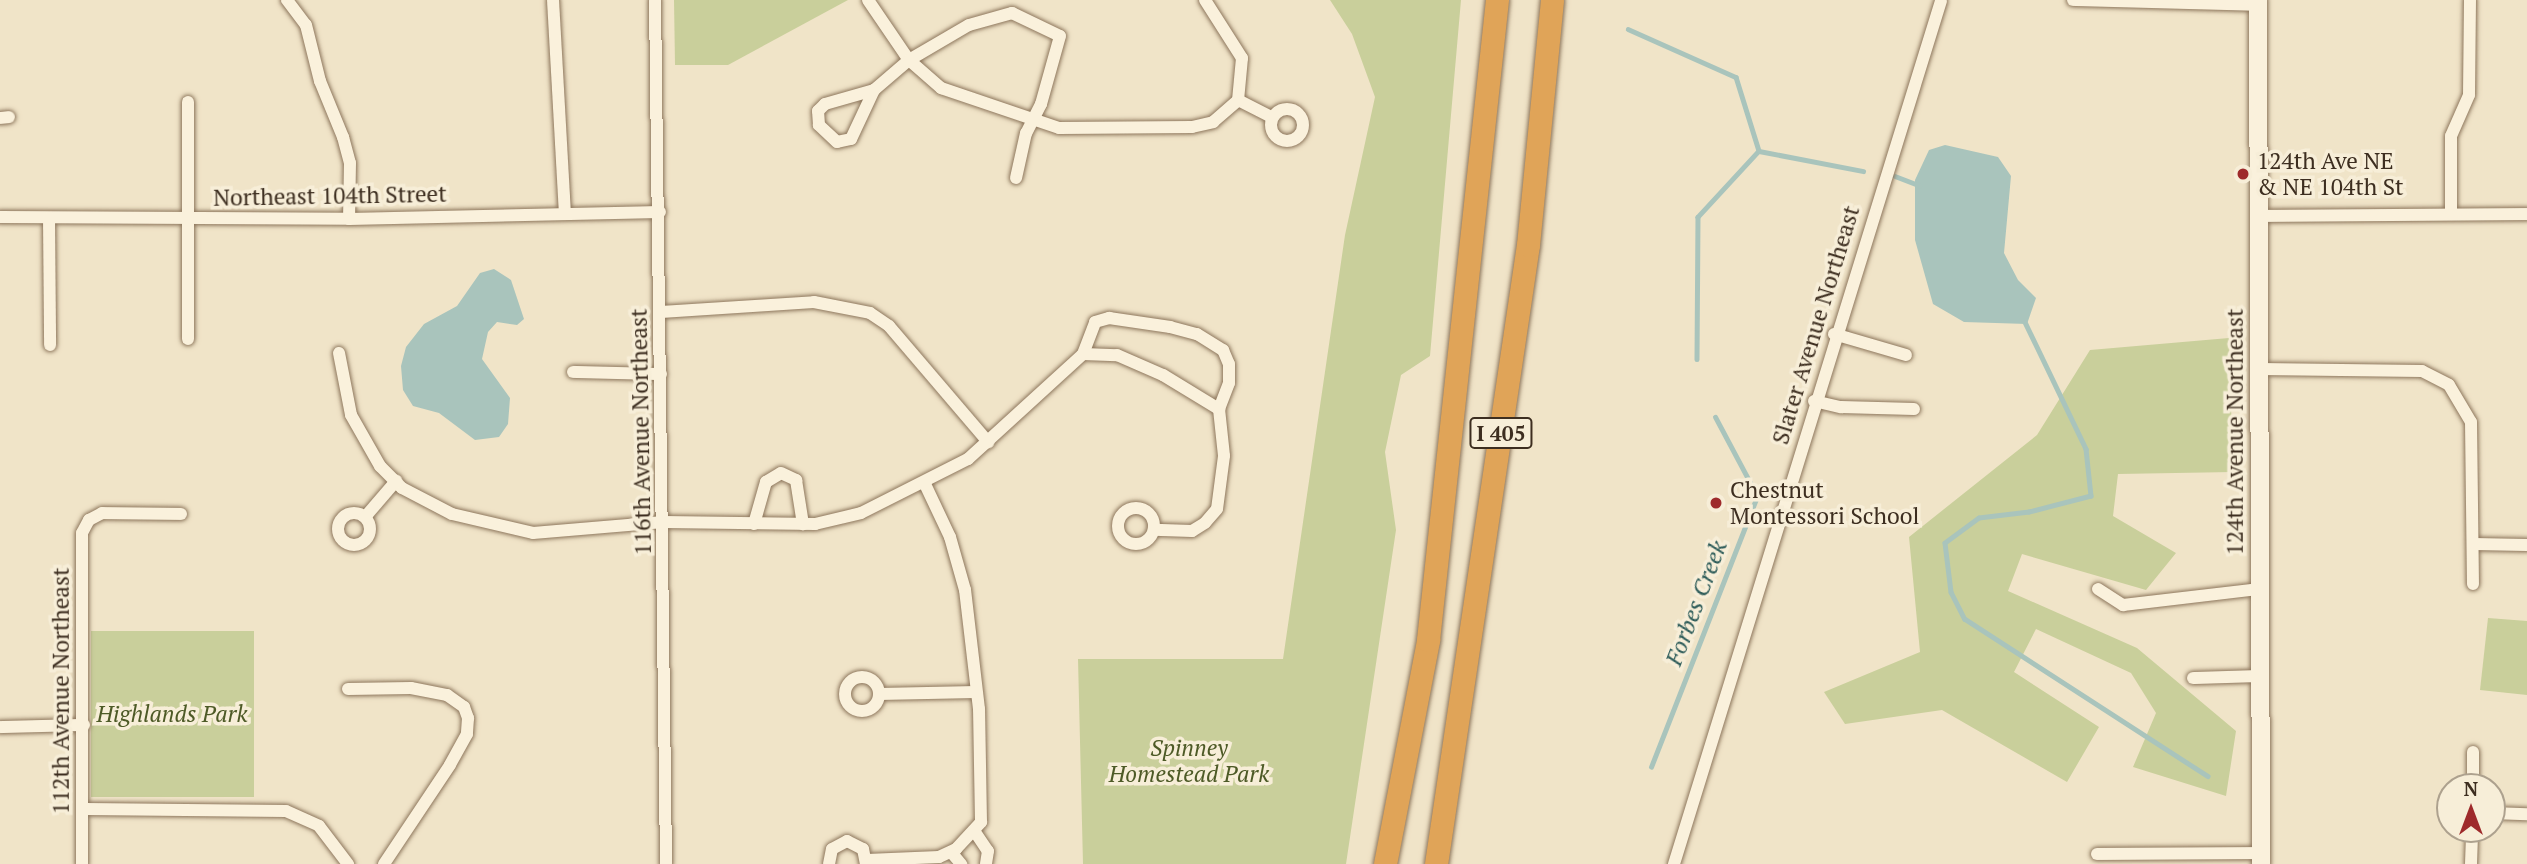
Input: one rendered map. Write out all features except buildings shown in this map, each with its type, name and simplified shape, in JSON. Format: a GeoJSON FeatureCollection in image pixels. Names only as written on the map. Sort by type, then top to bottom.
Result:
{"type":"FeatureCollection","features":[{"type":"Feature","properties":{"kind":"highway","name":"I 405"},"geometry":{"type":"LineString","coordinates":[[1385,864],[1428,640],[1497,0]]}},
{"type":"Feature","properties":{"kind":"highway","name":"I 405"},"geometry":{"type":"LineString","coordinates":[[1436,864],[1528,245],[1552,0]]}},
{"type":"Feature","properties":{"kind":"main road","name":"124th Avenue Northeast"},"geometry":{"type":"LineString","coordinates":[[2258,2],[2261,858]]}},
{"type":"Feature","properties":{"kind":"street"},"geometry":{"type":"LineString","coordinates":[[287,0],[306,25],[320,81],[343,137],[349,163],[349,219]]}},
{"type":"Feature","properties":{"kind":"street"},"geometry":{"type":"LineString","coordinates":[[553,0],[565,213]]}},
{"type":"Feature","properties":{"kind":"street","name":"116th Avenue Northeast"},"geometry":{"type":"LineString","coordinates":[[655,0],[664,522],[666,864]]}},
{"type":"Feature","properties":{"kind":"street"},"geometry":{"type":"LineString","coordinates":[[868,0],[909,60],[941,88],[1031,119],[1079,130],[1192,127],[1213,122],[1238,100],[1242,58],[1205,0]]}},
{"type":"Feature","properties":{"kind":"street","name":"Slater Avenue Northeast"},"geometry":{"type":"LineString","coordinates":[[1674,864],[1834,334],[1942,0]]}},
{"type":"Feature","properties":{"kind":"street"},"geometry":{"type":"LineString","coordinates":[[2073,0],[2258,2]]}},
{"type":"Feature","properties":{"kind":"street"},"geometry":{"type":"LineString","coordinates":[[2451,214],[2451,135],[2469,94],[2470,0]]}},
{"type":"Feature","properties":{"kind":"street"},"geometry":{"type":"LineString","coordinates":[[874,90],[825,104],[818,111],[819,125],[837,142],[851,139],[874,90],[909,60],[969,25],[1012,13],[1060,36],[1041,104],[1031,119],[1016,178]]}},
{"type":"Feature","properties":{"kind":"street"},"geometry":{"type":"LineString","coordinates":[[1238,100],[1272,117]]}},
{"type":"Feature","properties":{"kind":"street"},"geometry":{"type":"LineString","coordinates":[[188,102],[188,339]]}},
{"type":"Feature","properties":{"kind":"street","name":"Northeast 104th Street"},"geometry":{"type":"LineString","coordinates":[[0,217],[349,219],[660,212]]}},
{"type":"Feature","properties":{"kind":"street"},"geometry":{"type":"LineString","coordinates":[[2259,216],[2527,214]]}},
{"type":"Feature","properties":{"kind":"street"},"geometry":{"type":"LineString","coordinates":[[50,218],[50,345]]}},
{"type":"Feature","properties":{"kind":"street"},"geometry":{"type":"LineString","coordinates":[[661,312],[814,302],[853,307],[889,326],[988,442]]}},
{"type":"Feature","properties":{"kind":"street"},"geometry":{"type":"LineString","coordinates":[[339,353],[351,415],[380,466],[396,481],[452,514],[506,529],[533,533],[664,522],[803,524],[840,520],[925,484],[988,442],[1083,354],[1095,322],[1109,318],[1197,334],[1223,350],[1229,383],[1219,410],[1224,456],[1217,509],[1192,531],[1154,530]]}},
{"type":"Feature","properties":{"kind":"street"},"geometry":{"type":"LineString","coordinates":[[1834,334],[1906,355]]}},
{"type":"Feature","properties":{"kind":"street"},"geometry":{"type":"LineString","coordinates":[[1083,354],[1117,355],[1173,380],[1219,410]]}},
{"type":"Feature","properties":{"kind":"street"},"geometry":{"type":"LineString","coordinates":[[2260,369],[2422,371],[2449,385],[2471,422],[2473,584]]}},
{"type":"Feature","properties":{"kind":"street"},"geometry":{"type":"LineString","coordinates":[[573,372],[662,374]]}},
{"type":"Feature","properties":{"kind":"street"},"geometry":{"type":"LineString","coordinates":[[1814,401],[1841,407],[1914,409]]}},
{"type":"Feature","properties":{"kind":"street"},"geometry":{"type":"LineString","coordinates":[[754,524],[766,482],[780,473],[796,480],[803,524]]}},
{"type":"Feature","properties":{"kind":"street"},"geometry":{"type":"LineString","coordinates":[[365,517],[396,481]]}},
{"type":"Feature","properties":{"kind":"street"},"geometry":{"type":"LineString","coordinates":[[829,864],[832,849],[848,841],[863,849],[867,862],[927,860],[951,852],[975,832],[981,822],[976,692],[959,561],[925,484]]}},
{"type":"Feature","properties":{"kind":"street","name":"112th Avenue Northeast"},"geometry":{"type":"LineString","coordinates":[[82,864],[85,809],[82,533],[89,520],[102,513],[181,514]]}},
{"type":"Feature","properties":{"kind":"street"},"geometry":{"type":"LineString","coordinates":[[2474,544],[2527,545]]}},
{"type":"Feature","properties":{"kind":"street"},"geometry":{"type":"LineString","coordinates":[[2098,589],[2123,606],[2260,589]]}},
{"type":"Feature","properties":{"kind":"street"},"geometry":{"type":"LineString","coordinates":[[2193,678],[2261,676]]}},
{"type":"Feature","properties":{"kind":"street"},"geometry":{"type":"LineString","coordinates":[[348,689],[431,692],[447,695],[464,707],[467,734],[384,864]]}},
{"type":"Feature","properties":{"kind":"street"},"geometry":{"type":"LineString","coordinates":[[879,694],[976,692]]}},
{"type":"Feature","properties":{"kind":"street"},"geometry":{"type":"LineString","coordinates":[[0,727],[84,725]]}},
{"type":"Feature","properties":{"kind":"street"},"geometry":{"type":"LineString","coordinates":[[2473,752],[2473,773]]}},
{"type":"Feature","properties":{"kind":"street"},"geometry":{"type":"LineString","coordinates":[[85,809],[286,811],[319,826],[348,864]]}},
{"type":"Feature","properties":{"kind":"street"},"geometry":{"type":"LineString","coordinates":[[2506,813],[2527,814]]}},
{"type":"Feature","properties":{"kind":"street"},"geometry":{"type":"LineString","coordinates":[[975,832],[988,851],[986,864]]}},
{"type":"Feature","properties":{"kind":"street"},"geometry":{"type":"LineString","coordinates":[[2471,864],[2472,843]]}},
{"type":"Feature","properties":{"kind":"street"},"geometry":{"type":"LineString","coordinates":[[951,852],[961,864]]}},
{"type":"Feature","properties":{"kind":"street"},"geometry":{"type":"LineString","coordinates":[[2097,854],[2261,858]]}},
{"type":"Feature","properties":{"kind":"green space"},"geometry":{"type":"Polygon","coordinates":[[[674,0],[848,0],[728,65],[675,65],[674,0]]]}},
{"type":"Feature","properties":{"kind":"green space","name":"Spinney Homestead Park"},"geometry":{"type":"Polygon","coordinates":[[[1330,0],[1461,0],[1430,356],[1401,375],[1385,452],[1396,530],[1346,864],[1083,864],[1078,659],[1283,659],[1345,235],[1375,97],[1352,34],[1330,0]]]}},
{"type":"Feature","properties":{"kind":"green space"},"geometry":{"type":"Polygon","coordinates":[[[2229,338],[2233,472],[2118,474],[2113,516],[2176,553],[2146,590],[2022,554],[2008,591],[2137,648],[2236,731],[2226,796],[2133,767],[2156,713],[2131,673],[2036,629],[2014,672],[2099,727],[2067,782],[1942,710],[1845,724],[1824,692],[1920,652],[1909,537],[2037,435],[2090,350],[2229,338]]]}},
{"type":"Feature","properties":{"kind":"green space"},"geometry":{"type":"Polygon","coordinates":[[[2488,618],[2527,621],[2527,695],[2480,690],[2488,618]]]}},
{"type":"Feature","properties":{"kind":"green space","name":"Highlands Park"},"geometry":{"type":"Polygon","coordinates":[[[91,631],[254,631],[254,797],[91,797],[91,631]]]}},
{"type":"Feature","properties":{"kind":"water"},"geometry":{"type":"Polygon","coordinates":[[[1945,145],[1998,157],[2011,176],[2004,253],[2018,280],[2036,298],[2027,324],[1964,322],[1933,304],[1915,240],[1915,180],[1929,150],[1945,145]]]}},
{"type":"Feature","properties":{"kind":"water"},"geometry":{"type":"Polygon","coordinates":[[[494,269],[511,280],[524,319],[517,325],[497,322],[488,332],[482,359],[510,398],[508,424],[499,437],[475,440],[439,413],[413,406],[403,390],[401,366],[406,347],[424,324],[457,306],[480,273],[494,269]]]}},
{"type":"Feature","properties":{"kind":"waterway","name":"Forbes Creek"},"geometry":{"type":"LineString","coordinates":[[1628,29],[1736,77],[1759,151],[1698,217],[1697,359]]}},
{"type":"Feature","properties":{"kind":"waterway"},"geometry":{"type":"LineString","coordinates":[[1759,151],[1863,171]]}},
{"type":"Feature","properties":{"kind":"waterway"},"geometry":{"type":"LineString","coordinates":[[1895,176],[1919,185]]}},
{"type":"Feature","properties":{"kind":"waterway"},"geometry":{"type":"LineString","coordinates":[[2025,322],[2086,449],[2091,496],[2029,512],[1979,518],[1945,543],[1951,592],[1965,619],[2208,776]]}},
{"type":"Feature","properties":{"kind":"waterway","name":"Forbes Creek"},"geometry":{"type":"LineString","coordinates":[[1651,767],[1757,496],[1715,417]]}},
{"type":"Feature","properties":{"kind":"place","name":"124th Ave NE & NE 104th St"},"geometry":{"type":"Point","coordinates":[2243,174]}},
{"type":"Feature","properties":{"kind":"place","name":"Chestnut Montessori School"},"geometry":{"type":"Point","coordinates":[1716,503]}}]}
